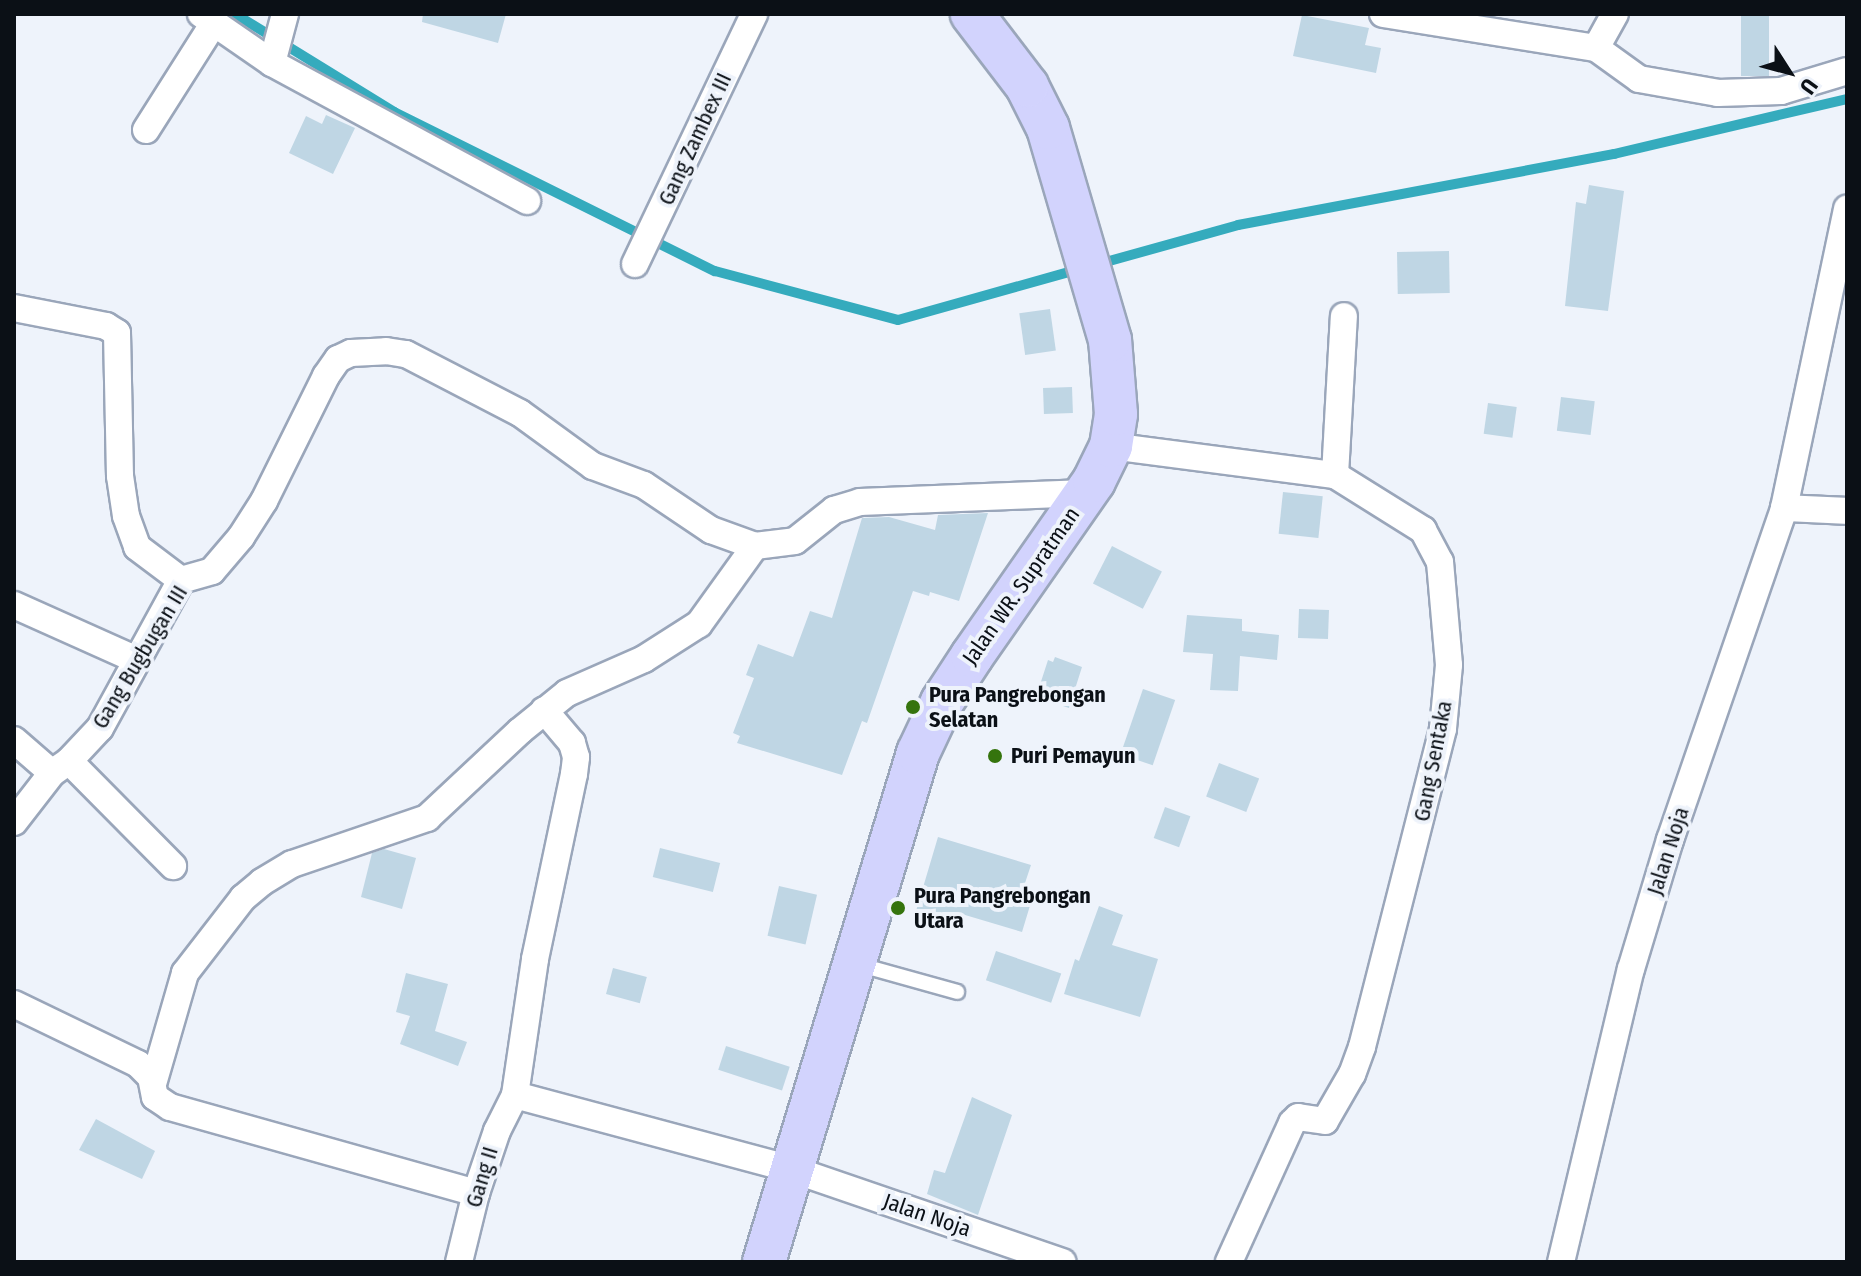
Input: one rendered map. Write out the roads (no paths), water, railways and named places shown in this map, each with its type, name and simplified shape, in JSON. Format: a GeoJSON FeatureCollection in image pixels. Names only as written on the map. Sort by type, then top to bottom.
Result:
{"type":"FeatureCollection","features":[{"type":"Feature","properties":{"kind":"main road","name":"Jalan WR. Supratman"},"geometry":{"type":"LineString","coordinates":[[764,1262],[853,963],[918,753],[929,727],[988,630],[1085,493],[1111,446],[1116,414],[1114,365],[1098,294],[1040,109],[1009,60],[972,14]]}},
{"type":"Feature","properties":{"kind":"street","name":"Gang Zambex III"},"geometry":{"type":"LineString","coordinates":[[638,260],[754,14]]}},
{"type":"Feature","properties":{"kind":"street"},"geometry":{"type":"LineString","coordinates":[[1383,14],[1596,48],[1639,79],[1718,93],[1781,91],[1847,71]]}},
{"type":"Feature","properties":{"kind":"street"},"geometry":{"type":"LineString","coordinates":[[1596,48],[1615,14]]}},
{"type":"Feature","properties":{"kind":"street"},"geometry":{"type":"LineString","coordinates":[[146,130],[207,19],[273,60],[527,201]]}},
{"type":"Feature","properties":{"kind":"street"},"geometry":{"type":"LineString","coordinates":[[273,60],[283,23]]}},
{"type":"Feature","properties":{"kind":"street","name":"Jalan Noja"},"geometry":{"type":"LineString","coordinates":[[1561,1262],[1631,969],[1670,840],[1784,508],[1847,209]]}},
{"type":"Feature","properties":{"kind":"street"},"geometry":{"type":"LineString","coordinates":[[14,308],[106,326],[117,333],[120,476],[128,525],[143,554],[181,580]]}},
{"type":"Feature","properties":{"kind":"street"},"geometry":{"type":"LineString","coordinates":[[1335,475],[1344,316]]}},
{"type":"Feature","properties":{"kind":"street","name":"Gang Bugbugan III"},"geometry":{"type":"LineString","coordinates":[[14,822],[61,767],[100,728],[135,659],[181,580],[212,571],[241,537],[338,359],[351,353],[386,351],[418,360],[520,413],[593,466],[644,485],[711,530],[755,546]]}},
{"type":"Feature","properties":{"kind":"street","name":"Gang Sentaka"},"geometry":{"type":"LineString","coordinates":[[1111,446],[1335,475],[1358,486],[1423,530],[1440,562],[1449,665],[1443,729],[1405,891],[1352,1074],[1325,1121],[1298,1117],[1292,1123],[1229,1262]]}},
{"type":"Feature","properties":{"kind":"street"},"geometry":{"type":"LineString","coordinates":[[153,1084],[185,973],[243,898],[292,864],[427,818],[544,710],[587,681],[644,659],[699,624],[755,546],[795,541],[822,517],[860,502],[1085,493]]}},
{"type":"Feature","properties":{"kind":"street"},"geometry":{"type":"LineString","coordinates":[[1784,508],[1847,511]]}},
{"type":"Feature","properties":{"kind":"street"},"geometry":{"type":"LineString","coordinates":[[14,605],[135,659]]}},
{"type":"Feature","properties":{"kind":"street","name":"Gang II"},"geometry":{"type":"LineString","coordinates":[[459,1262],[476,1193],[497,1131],[515,1095],[535,959],[564,832],[576,757],[572,743],[544,710]]}},
{"type":"Feature","properties":{"kind":"street"},"geometry":{"type":"LineString","coordinates":[[14,740],[61,767],[173,866]]}},
{"type":"Feature","properties":{"kind":"street"},"geometry":{"type":"LineString","coordinates":[[14,1004],[123,1054],[145,1069],[153,1084],[155,1097],[170,1107],[476,1193]]}},
{"type":"Feature","properties":{"kind":"street","name":"Jalan Noja"},"geometry":{"type":"LineString","coordinates":[[515,1095],[791,1169],[1062,1262]]}},
{"type":"Feature","properties":{"kind":"lane"},"geometry":{"type":"LineString","coordinates":[[853,963],[957,992]]}},
{"type":"Feature","properties":{"kind":"waterway"},"geometry":{"type":"LineString","coordinates":[[235,14],[394,112],[715,271],[898,320],[1080,269]]}},
{"type":"Feature","properties":{"kind":"waterway"},"geometry":{"type":"LineString","coordinates":[[1095,265],[1238,225],[1614,154],[1847,99]]}},
{"type":"Feature","properties":{"kind":"place","name":"Pura Pangrebongan Selatan"},"geometry":{"type":"Point","coordinates":[913,707]}},
{"type":"Feature","properties":{"kind":"place","name":"Puri Pemayun"},"geometry":{"type":"Point","coordinates":[995,756]}},
{"type":"Feature","properties":{"kind":"place","name":"Pura Pangrebongan Utara"},"geometry":{"type":"Point","coordinates":[898,908]}}]}
